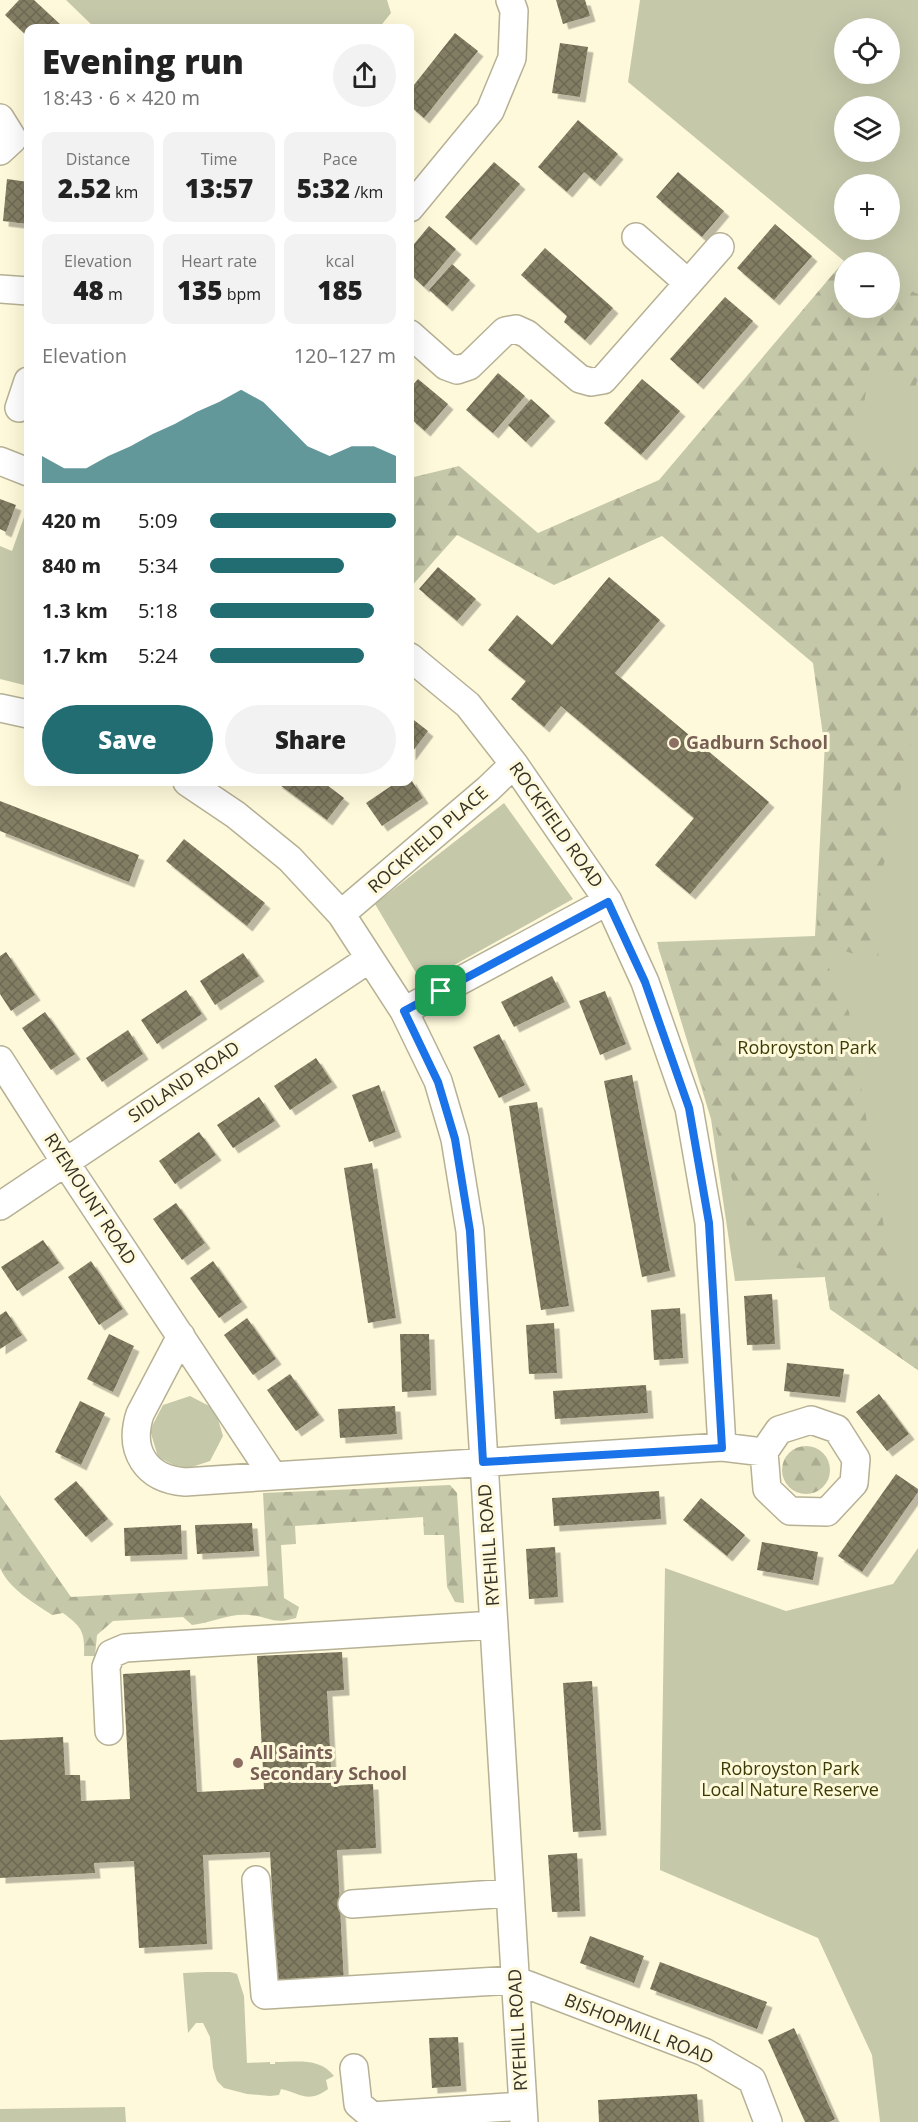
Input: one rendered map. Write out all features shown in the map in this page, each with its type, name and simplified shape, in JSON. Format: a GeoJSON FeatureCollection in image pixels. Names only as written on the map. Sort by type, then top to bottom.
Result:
{"type":"FeatureCollection","features":[{"type":"Feature","properties":{"kind":"street"},"geometry":{"type":"LineString","coordinates":[[414,203],[490,111],[512,58],[514,11],[510,0]]}},
{"type":"Feature","properties":{"kind":"street"},"geometry":{"type":"LineString","coordinates":[[636,237],[688,283]]}},
{"type":"Feature","properties":{"kind":"street"},"geometry":{"type":"LineString","coordinates":[[414,338],[446,366],[457,370],[469,366],[505,331],[516,329],[527,334],[580,379],[591,382],[603,380],[720,247]]}},
{"type":"Feature","properties":{"kind":"street"},"geometry":{"type":"LineString","coordinates":[[0,289],[24,291]]}},
{"type":"Feature","properties":{"kind":"street"},"geometry":{"type":"LineString","coordinates":[[19,408],[24,393]]}},
{"type":"Feature","properties":{"kind":"street"},"geometry":{"type":"LineString","coordinates":[[0,460],[24,470]]}},
{"type":"Feature","properties":{"kind":"street","name":"ROCKFIELD ROAD"},"geometry":{"type":"LineString","coordinates":[[414,660],[468,705],[514,764],[608,902],[645,982],[689,1108],[709,1223],[722,1448]]}},
{"type":"Feature","properties":{"kind":"street"},"geometry":{"type":"LineString","coordinates":[[0,708],[24,713]]}},
{"type":"Feature","properties":{"kind":"street","name":"ROCKFIELD PLACE"},"geometry":{"type":"LineString","coordinates":[[341,914],[488,789],[514,764]]}},
{"type":"Feature","properties":{"kind":"street","name":"RYEHILL ROAD"},"geometry":{"type":"LineString","coordinates":[[193,786],[236,815],[290,859],[341,914],[404,1011],[438,1082],[455,1139],[470,1231],[523,2114]]}},
{"type":"Feature","properties":{"kind":"street"},"geometry":{"type":"LineString","coordinates":[[404,1011],[608,902]]}},
{"type":"Feature","properties":{"kind":"street","name":"SIDLAND ROAD"},"geometry":{"type":"LineString","coordinates":[[0,1206],[369,959]]}},
{"type":"Feature","properties":{"kind":"street","name":"RYEMOUNT ROAD"},"geometry":{"type":"LineString","coordinates":[[0,1060],[273,1476]]}},
{"type":"Feature","properties":{"kind":"street"},"geometry":{"type":"LineString","coordinates":[[181,1336],[140,1414],[135,1438],[143,1461],[156,1473],[173,1481],[722,1448],[764,1452]]}},
{"type":"Feature","properties":{"kind":"street"},"geometry":{"type":"LineString","coordinates":[[109,1731],[106,1667],[111,1654],[125,1648],[494,1625]]}},
{"type":"Feature","properties":{"kind":"street"},"geometry":{"type":"LineString","coordinates":[[256,1880],[265,1995],[515,1980]]}},
{"type":"Feature","properties":{"kind":"street"},"geometry":{"type":"LineString","coordinates":[[352,1904],[510,1893]]}},
{"type":"Feature","properties":{"kind":"street","name":"BISHOPMILL ROAD"},"geometry":{"type":"LineString","coordinates":[[515,1980],[704,2052],[752,2080],[768,2122]]}},
{"type":"Feature","properties":{"kind":"street"},"geometry":{"type":"LineString","coordinates":[[354,2068],[358,2104],[372,2116],[523,2114]]}},
{"type":"Feature","properties":{"kind":"green space"},"geometry":{"type":"Polygon","coordinates":[[[66,0],[387,0],[391,13],[382,24],[91,24],[66,0]]]}},
{"type":"Feature","properties":{"kind":"green space","name":"Robroyston Park"},"geometry":{"type":"Polygon","coordinates":[[[640,0],[918,0],[918,1370],[830,1309],[825,1277],[735,1281],[711,1119],[657,942],[815,936],[830,646],[842,318],[900,318],[900,252],[834,253],[628,82],[640,0]]]}},
{"type":"Feature","properties":{"kind":"green space"},"geometry":{"type":"Polygon","coordinates":[[[834,273],[834,318],[900,318],[900,286],[918,294],[918,378],[913,394],[870,364],[860,431],[893,461],[918,466],[918,711],[874,908],[879,962],[817,942],[849,1012],[893,1282],[918,1301],[918,1370],[830,1309],[825,1277],[756,1254],[658,947],[816,941],[827,765],[813,663],[662,536],[554,585],[457,535],[414,583],[414,477],[459,466],[538,533],[659,480],[834,273]]]}},
{"type":"Feature","properties":{"kind":"green space"},"geometry":{"type":"Polygon","coordinates":[[[24,517],[24,685],[0,679],[0,546],[12,551],[24,517]]]}},
{"type":"Feature","properties":{"kind":"green space"},"geometry":{"type":"Polygon","coordinates":[[[504,803],[573,899],[422,983],[375,904],[504,803]]]}},
{"type":"Feature","properties":{"kind":"green space"},"geometry":{"type":"Polygon","coordinates":[[[190,1396],[215,1409],[223,1436],[210,1461],[183,1470],[158,1457],[150,1430],[163,1405],[190,1396]]]}},
{"type":"Feature","properties":{"kind":"green space"},"geometry":{"type":"Polygon","coordinates":[[[801,1446],[811,1446],[823,1453],[830,1465],[830,1475],[823,1487],[811,1494],[801,1494],[786,1483],[782,1475],[782,1465],[793,1450],[801,1446]]]}},
{"type":"Feature","properties":{"kind":"green space"},"geometry":{"type":"Polygon","coordinates":[[[450,1485],[457,1493],[464,1603],[455,1602],[447,1587],[444,1535],[424,1535],[423,1517],[295,1526],[296,1544],[281,1545],[284,1598],[299,1607],[296,1618],[276,1621],[242,1615],[192,1625],[183,1617],[113,1621],[97,1635],[95,1656],[84,1656],[83,1636],[74,1622],[63,1613],[52,1615],[30,1600],[10,1583],[0,1568],[0,1495],[71,1597],[268,1586],[263,1493],[450,1485]]]}},
{"type":"Feature","properties":{"kind":"green space","name":"Robroyston Park Local Nature Reserve"},"geometry":{"type":"Polygon","coordinates":[[[918,1548],[918,2122],[880,2122],[872,2055],[818,1938],[660,1870],[665,1568],[786,1611],[893,1584],[918,1548]]]}},
{"type":"Feature","properties":{"kind":"green space"},"geometry":{"type":"Polygon","coordinates":[[[183,1973],[237,1974],[244,1996],[247,2063],[270,2062],[270,2064],[275,2064],[275,2062],[299,2061],[315,2063],[334,2076],[326,2080],[328,2089],[309,2097],[281,2089],[279,2095],[270,2096],[247,2094],[224,2088],[217,2081],[213,2068],[210,2037],[203,2023],[196,2023],[188,2033],[183,1973]]]}},
{"type":"Feature","properties":{"kind":"green space"},"geometry":{"type":"Polygon","coordinates":[[[125,2107],[126,2122],[0,2122],[0,2109],[125,2107]]]}},
{"type":"Feature","properties":{"kind":"building"},"geometry":{"type":"Polygon","coordinates":[[[19,0],[34,0],[60,24],[24,24],[24,33],[5,15],[19,0]]]}},
{"type":"Feature","properties":{"kind":"building"},"geometry":{"type":"Polygon","coordinates":[[[556,0],[585,0],[590,16],[563,24],[556,0]]]}},
{"type":"Feature","properties":{"kind":"building"},"geometry":{"type":"Polygon","coordinates":[[[455,33],[478,51],[424,118],[414,109],[414,85],[455,33]]]}},
{"type":"Feature","properties":{"kind":"building"},"geometry":{"type":"Polygon","coordinates":[[[560,43],[588,47],[580,97],[552,93],[560,43]]]}},
{"type":"Feature","properties":{"kind":"building"},"geometry":{"type":"Polygon","coordinates":[[[578,120],[618,154],[595,181],[584,172],[567,192],[538,167],[578,120]]]}},
{"type":"Feature","properties":{"kind":"building"},"geometry":{"type":"Polygon","coordinates":[[[494,162],[520,184],[471,240],[445,217],[494,162]]]}},
{"type":"Feature","properties":{"kind":"building"},"geometry":{"type":"Polygon","coordinates":[[[678,172],[724,211],[702,237],[656,197],[678,172]]]}},
{"type":"Feature","properties":{"kind":"building"},"geometry":{"type":"Polygon","coordinates":[[[7,179],[24,181],[24,224],[3,221],[7,179]]]}},
{"type":"Feature","properties":{"kind":"building"},"geometry":{"type":"Polygon","coordinates":[[[775,224],[812,256],[774,300],[737,268],[775,224]]]}},
{"type":"Feature","properties":{"kind":"building"},"geometry":{"type":"Polygon","coordinates":[[[429,226],[456,249],[424,287],[414,278],[414,244],[429,226]]]}},
{"type":"Feature","properties":{"kind":"building"},"geometry":{"type":"Polygon","coordinates":[[[545,248],[613,308],[585,340],[564,322],[567,316],[521,275],[545,248]]]}},
{"type":"Feature","properties":{"kind":"building"},"geometry":{"type":"Polygon","coordinates":[[[452,264],[470,280],[447,306],[429,290],[452,264]]]}},
{"type":"Feature","properties":{"kind":"building"},"geometry":{"type":"Polygon","coordinates":[[[725,297],[753,321],[698,384],[670,359],[725,297]]]}},
{"type":"Feature","properties":{"kind":"building"},"geometry":{"type":"Polygon","coordinates":[[[498,373],[525,396],[493,433],[466,410],[498,373]]]}},
{"type":"Feature","properties":{"kind":"building"},"geometry":{"type":"Polygon","coordinates":[[[418,379],[448,404],[425,431],[414,421],[414,384],[418,379]]]}},
{"type":"Feature","properties":{"kind":"building"},"geometry":{"type":"Polygon","coordinates":[[[642,379],[680,411],[641,455],[604,423],[642,379]]]}},
{"type":"Feature","properties":{"kind":"building"},"geometry":{"type":"Polygon","coordinates":[[[531,399],[550,416],[526,442],[508,425],[531,399]]]}},
{"type":"Feature","properties":{"kind":"building"},"geometry":{"type":"Polygon","coordinates":[[[0,499],[16,505],[6,532],[0,529],[0,499]]]}},
{"type":"Feature","properties":{"kind":"building"},"geometry":{"type":"Polygon","coordinates":[[[438,567],[476,599],[457,621],[419,589],[438,567]]]}},
{"type":"Feature","properties":{"kind":"building"},"geometry":{"type":"Polygon","coordinates":[[[609,577],[660,620],[615,673],[769,802],[690,894],[655,865],[694,818],[561,706],[544,727],[511,699],[526,681],[488,650],[517,615],[552,645],[609,577]]]}},
{"type":"Feature","properties":{"kind":"building"},"geometry":{"type":"Polygon","coordinates":[[[414,720],[428,731],[414,750],[414,720]]]}},
{"type":"Feature","properties":{"kind":"building"},"geometry":{"type":"Polygon","coordinates":[[[414,784],[423,798],[382,826],[366,803],[391,786],[414,786],[414,784]]]}},
{"type":"Feature","properties":{"kind":"building"},"geometry":{"type":"Polygon","coordinates":[[[281,786],[328,786],[344,798],[327,820],[281,786]]]}},
{"type":"Feature","properties":{"kind":"building"},"geometry":{"type":"Polygon","coordinates":[[[0,801],[139,855],[129,882],[0,831],[0,801]]]}},
{"type":"Feature","properties":{"kind":"building"},"geometry":{"type":"Polygon","coordinates":[[[184,839],[265,903],[247,926],[166,861],[184,839]]]}},
{"type":"Feature","properties":{"kind":"building"},"geometry":{"type":"Polygon","coordinates":[[[6,952],[35,995],[11,1011],[0,994],[0,956],[6,952]]]}},
{"type":"Feature","properties":{"kind":"building"},"geometry":{"type":"Polygon","coordinates":[[[243,953],[259,976],[215,1005],[200,981],[243,953]]]}},
{"type":"Feature","properties":{"kind":"building"},"geometry":{"type":"Polygon","coordinates":[[[552,976],[565,1002],[514,1027],[501,1002],[552,976]]]}},
{"type":"Feature","properties":{"kind":"building"},"geometry":{"type":"Polygon","coordinates":[[[186,990],[202,1014],[157,1044],[141,1020],[186,990]]]}},
{"type":"Feature","properties":{"kind":"building"},"geometry":{"type":"Polygon","coordinates":[[[605,991],[626,1044],[600,1055],[579,1001],[605,991]]]}},
{"type":"Feature","properties":{"kind":"building"},"geometry":{"type":"Polygon","coordinates":[[[45,1012],[75,1054],[51,1070],[22,1028],[45,1012]]]}},
{"type":"Feature","properties":{"kind":"building"},"geometry":{"type":"Polygon","coordinates":[[[128,1030],[143,1054],[102,1082],[86,1058],[128,1030]]]}},
{"type":"Feature","properties":{"kind":"building"},"geometry":{"type":"Polygon","coordinates":[[[499,1034],[525,1085],[499,1098],[473,1047],[499,1034]]]}},
{"type":"Feature","properties":{"kind":"building"},"geometry":{"type":"Polygon","coordinates":[[[316,1058],[332,1082],[290,1110],[274,1086],[316,1058]]]}},
{"type":"Feature","properties":{"kind":"building"},"geometry":{"type":"Polygon","coordinates":[[[632,1075],[670,1271],[642,1277],[604,1081],[632,1075]]]}},
{"type":"Feature","properties":{"kind":"building"},"geometry":{"type":"Polygon","coordinates":[[[379,1085],[396,1132],[369,1142],[352,1095],[379,1085]]]}},
{"type":"Feature","properties":{"kind":"building"},"geometry":{"type":"Polygon","coordinates":[[[259,1097],[275,1121],[233,1148],[217,1125],[259,1097]]]}},
{"type":"Feature","properties":{"kind":"building"},"geometry":{"type":"Polygon","coordinates":[[[537,1102],[569,1306],[541,1310],[509,1106],[537,1102]]]}},
{"type":"Feature","properties":{"kind":"building"},"geometry":{"type":"Polygon","coordinates":[[[199,1132],[216,1155],[175,1184],[159,1161],[199,1132]]]}},
{"type":"Feature","properties":{"kind":"building"},"geometry":{"type":"Polygon","coordinates":[[[372,1163],[396,1318],[368,1323],[344,1168],[372,1163]]]}},
{"type":"Feature","properties":{"kind":"building"},"geometry":{"type":"Polygon","coordinates":[[[176,1203],[205,1243],[182,1260],[153,1219],[176,1203]]]}},
{"type":"Feature","properties":{"kind":"building"},"geometry":{"type":"Polygon","coordinates":[[[43,1240],[59,1263],[17,1291],[1,1267],[43,1240]]]}},
{"type":"Feature","properties":{"kind":"building"},"geometry":{"type":"Polygon","coordinates":[[[91,1261],[123,1309],[99,1325],[68,1277],[91,1261]]]}},
{"type":"Feature","properties":{"kind":"building"},"geometry":{"type":"Polygon","coordinates":[[[213,1261],[242,1302],[219,1318],[190,1278],[213,1261]]]}},
{"type":"Feature","properties":{"kind":"building"},"geometry":{"type":"Polygon","coordinates":[[[772,1294],[775,1344],[747,1345],[744,1296],[772,1294]]]}},
{"type":"Feature","properties":{"kind":"building"},"geometry":{"type":"Polygon","coordinates":[[[680,1308],[683,1358],[654,1360],[651,1310],[680,1308]]]}},
{"type":"Feature","properties":{"kind":"building"},"geometry":{"type":"Polygon","coordinates":[[[6,1311],[22,1335],[0,1349],[0,1315],[6,1311]]]}},
{"type":"Feature","properties":{"kind":"building"},"geometry":{"type":"Polygon","coordinates":[[[247,1318],[276,1359],[253,1375],[224,1335],[247,1318]]]}},
{"type":"Feature","properties":{"kind":"building"},"geometry":{"type":"Polygon","coordinates":[[[554,1323],[557,1373],[529,1374],[526,1325],[554,1323]]]}},
{"type":"Feature","properties":{"kind":"building"},"geometry":{"type":"Polygon","coordinates":[[[109,1334],[134,1346],[113,1392],[87,1379],[109,1334]]]}},
{"type":"Feature","properties":{"kind":"building"},"geometry":{"type":"Polygon","coordinates":[[[400,1334],[429,1334],[431,1390],[402,1392],[400,1334]]]}},
{"type":"Feature","properties":{"kind":"building"},"geometry":{"type":"Polygon","coordinates":[[[787,1363],[844,1369],[840,1397],[784,1391],[787,1363]]]}},
{"type":"Feature","properties":{"kind":"building"},"geometry":{"type":"Polygon","coordinates":[[[290,1374],[319,1415],[296,1431],[267,1390],[290,1374]]]}},
{"type":"Feature","properties":{"kind":"building"},"geometry":{"type":"Polygon","coordinates":[[[646,1385],[648,1413],[555,1419],[553,1391],[646,1385]]]}},
{"type":"Feature","properties":{"kind":"building"},"geometry":{"type":"Polygon","coordinates":[[[879,1394],[909,1434],[887,1451],[856,1412],[879,1394]]]}},
{"type":"Feature","properties":{"kind":"building"},"geometry":{"type":"Polygon","coordinates":[[[80,1401],[105,1413],[81,1465],[55,1452],[80,1401]]]}},
{"type":"Feature","properties":{"kind":"building"},"geometry":{"type":"Polygon","coordinates":[[[395,1406],[397,1434],[340,1438],[338,1409],[395,1406]]]}},
{"type":"Feature","properties":{"kind":"building"},"geometry":{"type":"Polygon","coordinates":[[[896,1474],[918,1489],[918,1492],[862,1572],[838,1556],[896,1474]]]}},
{"type":"Feature","properties":{"kind":"building"},"geometry":{"type":"Polygon","coordinates":[[[76,1481],[108,1519],[86,1537],[54,1499],[76,1481]]]}},
{"type":"Feature","properties":{"kind":"building"},"geometry":{"type":"Polygon","coordinates":[[[659,1491],[661,1519],[554,1526],[552,1498],[659,1491]]]}},
{"type":"Feature","properties":{"kind":"building"},"geometry":{"type":"Polygon","coordinates":[[[701,1498],[745,1535],[727,1556],[683,1520],[701,1498]]]}},
{"type":"Feature","properties":{"kind":"building"},"geometry":{"type":"Polygon","coordinates":[[[252,1523],[254,1551],[197,1554],[195,1525],[252,1523]]]}},
{"type":"Feature","properties":{"kind":"building"},"geometry":{"type":"Polygon","coordinates":[[[181,1525],[182,1554],[125,1556],[124,1528],[181,1525]]]}},
{"type":"Feature","properties":{"kind":"building"},"geometry":{"type":"Polygon","coordinates":[[[762,1542],[818,1552],[813,1580],[757,1570],[762,1542]]]}},
{"type":"Feature","properties":{"kind":"building"},"geometry":{"type":"Polygon","coordinates":[[[555,1547],[558,1597],[529,1599],[526,1549],[555,1547]]]}},
{"type":"Feature","properties":{"kind":"building"},"geometry":{"type":"Polygon","coordinates":[[[342,1652],[344,1690],[327,1691],[332,1786],[373,1784],[376,1848],[337,1850],[344,1984],[277,1987],[270,1852],[203,1855],[207,1944],[139,1948],[134,1861],[94,1863],[95,1873],[0,1878],[0,1740],[63,1737],[65,1775],[80,1775],[81,1801],[130,1799],[123,1674],[190,1670],[197,1792],[264,1789],[257,1656],[342,1652]]]}},
{"type":"Feature","properties":{"kind":"building"},"geometry":{"type":"Polygon","coordinates":[[[592,1681],[601,1830],[573,1832],[563,1683],[592,1681]]]}},
{"type":"Feature","properties":{"kind":"building"},"geometry":{"type":"Polygon","coordinates":[[[577,1853],[580,1911],[552,1912],[548,1855],[577,1853]]]}},
{"type":"Feature","properties":{"kind":"building"},"geometry":{"type":"Polygon","coordinates":[[[590,1936],[644,1956],[634,1983],[580,1963],[590,1936]]]}},
{"type":"Feature","properties":{"kind":"building"},"geometry":{"type":"Polygon","coordinates":[[[660,1962],[767,2002],[757,2029],[650,1989],[660,1962]]]}},
{"type":"Feature","properties":{"kind":"building"},"geometry":{"type":"Polygon","coordinates":[[[794,2028],[835,2119],[829,2122],[805,2122],[768,2040],[794,2028]]]}},
{"type":"Feature","properties":{"kind":"building"},"geometry":{"type":"Polygon","coordinates":[[[458,2037],[461,2086],[432,2088],[429,2038],[458,2037]]]}},
{"type":"Feature","properties":{"kind":"building"},"geometry":{"type":"Polygon","coordinates":[[[697,2094],[699,2122],[599,2122],[598,2100],[697,2094]]]}},
{"type":"Feature","properties":{"kind":"place","name":"Gadburn School"},"geometry":{"type":"Point","coordinates":[674,743]}},
{"type":"Feature","properties":{"kind":"place","name":"All Saints Secondary School"},"geometry":{"type":"Point","coordinates":[238,1763]}},
{"type":"Feature","properties":{"kind":"route"},"geometry":{"type":"LineString","coordinates":[[608,902],[645,982],[689,1108],[709,1223],[722,1448],[483,1462],[470,1231],[455,1139],[438,1082],[404,1011],[441,991],[608,902]]}}]}
